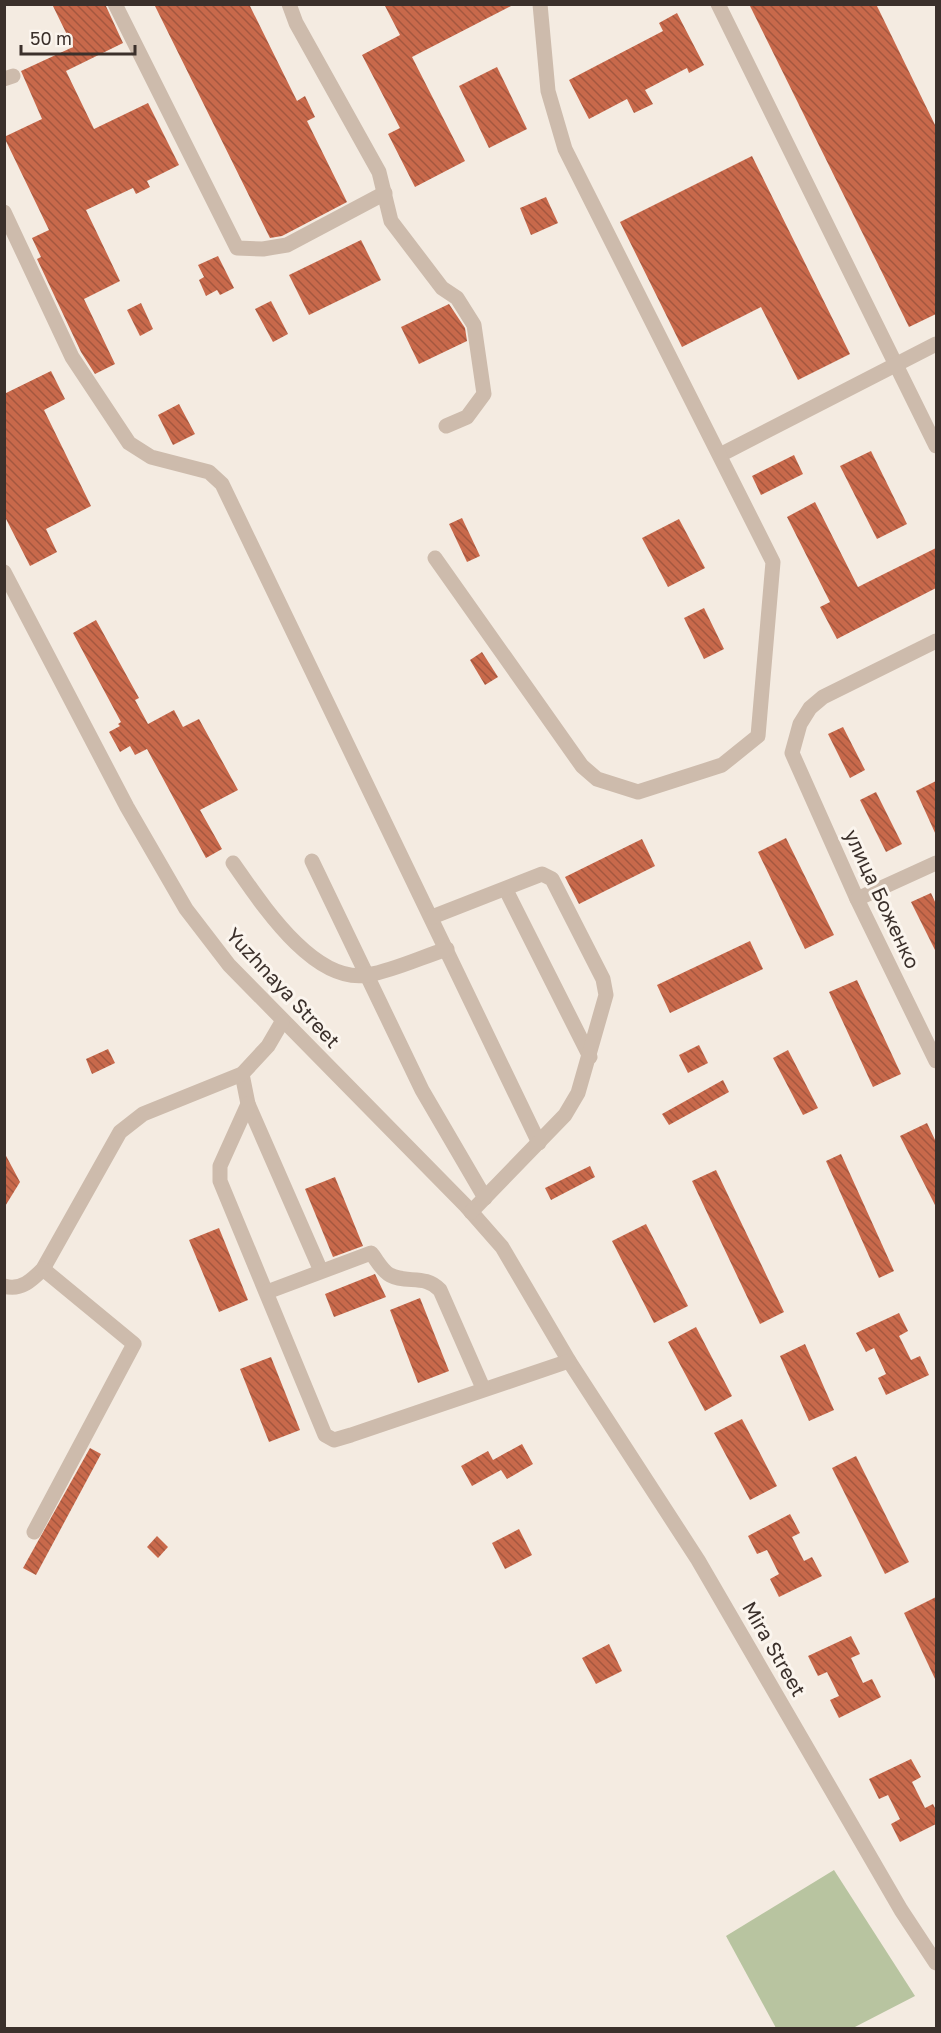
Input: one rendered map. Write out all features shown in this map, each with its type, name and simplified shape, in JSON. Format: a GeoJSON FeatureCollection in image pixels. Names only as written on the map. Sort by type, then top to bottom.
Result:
{"type":"FeatureCollection","features":[{"type":"Feature","properties":{"kind":"street"},"geometry":{"type":"LineString","coordinates":[[115,4],[237,248],[263,249],[287,245],[385,193]]}},
{"type":"Feature","properties":{"kind":"street"},"geometry":{"type":"LineString","coordinates":[[289,4],[296,22],[379,172],[391,221],[442,288],[457,298],[474,325],[484,394],[467,417],[446,426]]}},
{"type":"Feature","properties":{"kind":"street"},"geometry":{"type":"LineString","coordinates":[[435,558],[582,766],[597,780],[638,792],[722,765],[758,736],[773,562],[565,149],[548,91],[540,4]]}},
{"type":"Feature","properties":{"kind":"street"},"geometry":{"type":"LineString","coordinates":[[718,4],[936,446]]}},
{"type":"Feature","properties":{"kind":"street"},"geometry":{"type":"LineString","coordinates":[[4,212],[72,357],[129,443],[150,457],[209,472],[222,484],[539,1143]]}},
{"type":"Feature","properties":{"kind":"street"},"geometry":{"type":"LineString","coordinates":[[720,455],[936,344]]}},
{"type":"Feature","properties":{"kind":"street","name":"Yuzhnaya Street"},"geometry":{"type":"LineString","coordinates":[[4,573],[121,796],[186,909],[229,965],[282,1022],[471,1212],[502,1247],[569,1361]]}},
{"type":"Feature","properties":{"kind":"street","name":"улица Боженко"},"geometry":{"type":"LineString","coordinates":[[936,641],[816,703],[800,724],[792,753],[857,899],[936,1061]]}},
{"type":"Feature","properties":{"kind":"street"},"geometry":{"type":"LineString","coordinates":[[312,861],[422,1090],[485,1198]]}},
{"type":"Feature","properties":{"kind":"street"},"geometry":{"type":"LineString","coordinates":[[233,863],[275,922],[312,956],[339,972],[367,975],[447,949]]}},
{"type":"Feature","properties":{"kind":"street"},"geometry":{"type":"LineString","coordinates":[[857,899],[936,863]]}},
{"type":"Feature","properties":{"kind":"street"},"geometry":{"type":"LineString","coordinates":[[432,917],[542,874],[552,879],[603,979],[606,995],[578,1094],[565,1115],[471,1212]]}},
{"type":"Feature","properties":{"kind":"street"},"geometry":{"type":"LineString","coordinates":[[506,890],[590,1057]]}},
{"type":"Feature","properties":{"kind":"street"},"geometry":{"type":"LineString","coordinates":[[4,1286],[13,1288],[28,1283],[43,1269],[120,1132],[143,1114],[242,1074],[268,1046],[282,1022]]}},
{"type":"Feature","properties":{"kind":"street"},"geometry":{"type":"LineString","coordinates":[[242,1074],[248,1104],[321,1271]]}},
{"type":"Feature","properties":{"kind":"street"},"geometry":{"type":"LineString","coordinates":[[248,1104],[220,1166],[220,1181],[227,1203],[267,1292],[325,1435],[334,1440],[483,1388],[569,1361]]}},
{"type":"Feature","properties":{"kind":"street"},"geometry":{"type":"LineString","coordinates":[[267,1292],[371,1253],[391,1277],[418,1279],[433,1283],[440,1290],[483,1388]]}},
{"type":"Feature","properties":{"kind":"street"},"geometry":{"type":"LineString","coordinates":[[34,1532],[135,1344],[43,1269]]}},
{"type":"Feature","properties":{"kind":"street","name":"Mira Street"},"geometry":{"type":"LineString","coordinates":[[569,1361],[698,1560],[901,1910],[936,1963]]}},
{"type":"Feature","properties":{"kind":"green space"},"geometry":{"type":"Polygon","coordinates":[[[834,1870],[915,1996],[853,2028],[776,2028],[726,1936],[834,1870]]]}},
{"type":"Feature","properties":{"kind":"building"},"geometry":{"type":"Polygon","coordinates":[[[52,4],[105,4],[123,43],[66,71],[94,129],[148,103],[179,165],[147,181],[150,187],[136,194],[133,188],[86,210],[120,281],[84,299],[115,364],[95,374],[81,352],[37,259],[41,257],[32,238],[49,230],[4,137],[42,119],[21,71],[73,47],[52,4]]]}},
{"type":"Feature","properties":{"kind":"building"},"geometry":{"type":"Polygon","coordinates":[[[154,4],[249,4],[297,101],[305,96],[315,117],[307,121],[347,202],[282,236],[270,238],[154,4]]]}},
{"type":"Feature","properties":{"kind":"building"},"geometry":{"type":"Polygon","coordinates":[[[384,4],[515,4],[412,57],[465,161],[415,187],[388,134],[400,128],[362,55],[400,35],[384,4]]]}},
{"type":"Feature","properties":{"kind":"building"},"geometry":{"type":"Polygon","coordinates":[[[749,4],[876,4],[936,127],[936,314],[909,327],[749,4]]]}},
{"type":"Feature","properties":{"kind":"building"},"geometry":{"type":"Polygon","coordinates":[[[677,13],[704,65],[689,73],[687,68],[645,90],[653,104],[634,113],[627,99],[589,119],[569,80],[663,31],[659,23],[677,13]]]}},
{"type":"Feature","properties":{"kind":"building"},"geometry":{"type":"Polygon","coordinates":[[[497,67],[527,129],[489,148],[459,86],[497,67]]]}},
{"type":"Feature","properties":{"kind":"building"},"geometry":{"type":"Polygon","coordinates":[[[752,156],[850,354],[798,380],[761,307],[682,347],[620,222],[752,156]]]}},
{"type":"Feature","properties":{"kind":"building"},"geometry":{"type":"Polygon","coordinates":[[[546,197],[558,223],[531,235],[520,208],[546,197]]]}},
{"type":"Feature","properties":{"kind":"building"},"geometry":{"type":"Polygon","coordinates":[[[361,240],[381,280],[309,315],[289,275],[361,240]]]}},
{"type":"Feature","properties":{"kind":"building"},"geometry":{"type":"Polygon","coordinates":[[[218,256],[234,288],[220,295],[217,290],[206,296],[199,280],[204,277],[198,265],[218,256]]]}},
{"type":"Feature","properties":{"kind":"building"},"geometry":{"type":"Polygon","coordinates":[[[271,301],[288,334],[273,342],[255,309],[271,301]]]}},
{"type":"Feature","properties":{"kind":"building"},"geometry":{"type":"Polygon","coordinates":[[[141,303],[153,329],[140,336],[127,310],[141,303]]]}},
{"type":"Feature","properties":{"kind":"building"},"geometry":{"type":"Polygon","coordinates":[[[449,304],[465,328],[467,341],[419,364],[401,327],[449,304]]]}},
{"type":"Feature","properties":{"kind":"building"},"geometry":{"type":"Polygon","coordinates":[[[51,371],[65,399],[44,410],[91,506],[46,529],[57,552],[30,566],[4,515],[4,394],[51,371]]]}},
{"type":"Feature","properties":{"kind":"building"},"geometry":{"type":"Polygon","coordinates":[[[179,404],[195,434],[173,445],[158,415],[179,404]]]}},
{"type":"Feature","properties":{"kind":"building"},"geometry":{"type":"Polygon","coordinates":[[[871,451],[907,524],[877,539],[840,466],[871,451]]]}},
{"type":"Feature","properties":{"kind":"building"},"geometry":{"type":"Polygon","coordinates":[[[794,455],[803,474],[761,495],[752,476],[794,455]]]}},
{"type":"Feature","properties":{"kind":"building"},"geometry":{"type":"Polygon","coordinates":[[[815,502],[858,587],[936,548],[936,588],[837,639],[820,607],[830,602],[787,517],[815,502]]]}},
{"type":"Feature","properties":{"kind":"building"},"geometry":{"type":"Polygon","coordinates":[[[462,518],[480,556],[467,562],[449,524],[462,518]]]}},
{"type":"Feature","properties":{"kind":"building"},"geometry":{"type":"Polygon","coordinates":[[[679,519],[705,568],[668,587],[642,538],[679,519]]]}},
{"type":"Feature","properties":{"kind":"building"},"geometry":{"type":"Polygon","coordinates":[[[704,608],[724,649],[704,659],[684,618],[704,608]]]}},
{"type":"Feature","properties":{"kind":"building"},"geometry":{"type":"Polygon","coordinates":[[[96,620],[139,698],[135,700],[148,724],[174,710],[183,727],[199,719],[238,790],[200,810],[222,849],[206,858],[147,749],[135,755],[130,746],[120,752],[109,732],[120,726],[118,724],[121,722],[73,633],[96,620]]]}},
{"type":"Feature","properties":{"kind":"building"},"geometry":{"type":"Polygon","coordinates":[[[482,652],[498,677],[485,685],[470,660],[482,652]]]}},
{"type":"Feature","properties":{"kind":"building"},"geometry":{"type":"Polygon","coordinates":[[[843,727],[865,770],[850,778],[828,734],[843,727]]]}},
{"type":"Feature","properties":{"kind":"building"},"geometry":{"type":"Polygon","coordinates":[[[936,781],[936,835],[916,791],[936,781]]]}},
{"type":"Feature","properties":{"kind":"building"},"geometry":{"type":"Polygon","coordinates":[[[876,792],[902,844],[886,852],[860,800],[876,792]]]}},
{"type":"Feature","properties":{"kind":"building"},"geometry":{"type":"Polygon","coordinates":[[[786,838],[834,935],[805,949],[758,852],[786,838]]]}},
{"type":"Feature","properties":{"kind":"building"},"geometry":{"type":"Polygon","coordinates":[[[642,839],[655,866],[579,904],[565,877],[642,839]]]}},
{"type":"Feature","properties":{"kind":"building"},"geometry":{"type":"Polygon","coordinates":[[[931,893],[936,904],[936,952],[911,902],[931,893]]]}},
{"type":"Feature","properties":{"kind":"building"},"geometry":{"type":"Polygon","coordinates":[[[750,941],[763,969],[670,1013],[657,985],[750,941]]]}},
{"type":"Feature","properties":{"kind":"building"},"geometry":{"type":"Polygon","coordinates":[[[857,980],[901,1074],[873,1087],[829,992],[857,980]]]}},
{"type":"Feature","properties":{"kind":"building"},"geometry":{"type":"Polygon","coordinates":[[[699,1045],[708,1063],[688,1073],[679,1055],[699,1045]]]}},
{"type":"Feature","properties":{"kind":"building"},"geometry":{"type":"Polygon","coordinates":[[[108,1049],[115,1063],[92,1074],[86,1059],[108,1049]]]}},
{"type":"Feature","properties":{"kind":"building"},"geometry":{"type":"Polygon","coordinates":[[[788,1050],[818,1108],[803,1115],[773,1058],[788,1050]]]}},
{"type":"Feature","properties":{"kind":"building"},"geometry":{"type":"Polygon","coordinates":[[[723,1080],[729,1092],[669,1125],[662,1114],[723,1080]]]}},
{"type":"Feature","properties":{"kind":"building"},"geometry":{"type":"Polygon","coordinates":[[[927,1123],[936,1142],[936,1207],[900,1136],[927,1123]]]}},
{"type":"Feature","properties":{"kind":"building"},"geometry":{"type":"Polygon","coordinates":[[[4,1152],[20,1182],[4,1208],[4,1152]]]}},
{"type":"Feature","properties":{"kind":"building"},"geometry":{"type":"Polygon","coordinates":[[[841,1154],[894,1271],[879,1278],[826,1161],[841,1154]]]}},
{"type":"Feature","properties":{"kind":"building"},"geometry":{"type":"Polygon","coordinates":[[[590,1166],[595,1177],[551,1200],[545,1188],[590,1166]]]}},
{"type":"Feature","properties":{"kind":"building"},"geometry":{"type":"Polygon","coordinates":[[[716,1170],[784,1312],[760,1324],[692,1181],[716,1170]]]}},
{"type":"Feature","properties":{"kind":"building"},"geometry":{"type":"Polygon","coordinates":[[[335,1177],[363,1246],[333,1257],[305,1189],[335,1177]]]}},
{"type":"Feature","properties":{"kind":"building"},"geometry":{"type":"Polygon","coordinates":[[[646,1224],[688,1306],[654,1323],[612,1241],[646,1224]]]}},
{"type":"Feature","properties":{"kind":"building"},"geometry":{"type":"Polygon","coordinates":[[[219,1228],[248,1300],[219,1312],[189,1240],[219,1228]]]}},
{"type":"Feature","properties":{"kind":"building"},"geometry":{"type":"Polygon","coordinates":[[[375,1274],[386,1297],[334,1317],[325,1294],[375,1274]]]}},
{"type":"Feature","properties":{"kind":"building"},"geometry":{"type":"Polygon","coordinates":[[[420,1298],[449,1371],[418,1383],[390,1310],[420,1298]]]}},
{"type":"Feature","properties":{"kind":"building"},"geometry":{"type":"Polygon","coordinates":[[[899,1313],[908,1331],[899,1336],[911,1360],[920,1356],[929,1375],[886,1395],[878,1378],[886,1374],[874,1348],[866,1352],[856,1333],[899,1313]]]}},
{"type":"Feature","properties":{"kind":"building"},"geometry":{"type":"Polygon","coordinates":[[[696,1327],[732,1396],[705,1411],[668,1342],[696,1327]]]}},
{"type":"Feature","properties":{"kind":"building"},"geometry":{"type":"Polygon","coordinates":[[[805,1344],[834,1410],[809,1421],[780,1356],[805,1344]]]}},
{"type":"Feature","properties":{"kind":"building"},"geometry":{"type":"Polygon","coordinates":[[[271,1357],[300,1430],[269,1442],[240,1369],[271,1357]]]}},
{"type":"Feature","properties":{"kind":"building"},"geometry":{"type":"Polygon","coordinates":[[[742,1419],[777,1486],[750,1500],[714,1433],[742,1419]]]}},
{"type":"Feature","properties":{"kind":"building"},"geometry":{"type":"Polygon","coordinates":[[[522,1444],[533,1464],[507,1479],[501,1470],[472,1486],[461,1466],[488,1451],[493,1460],[522,1444]]]}},
{"type":"Feature","properties":{"kind":"building"},"geometry":{"type":"Polygon","coordinates":[[[90,1448],[101,1454],[36,1575],[23,1568],[90,1448]]]}},
{"type":"Feature","properties":{"kind":"building"},"geometry":{"type":"Polygon","coordinates":[[[856,1456],[909,1562],[885,1574],[832,1468],[856,1456]]]}},
{"type":"Feature","properties":{"kind":"building"},"geometry":{"type":"Polygon","coordinates":[[[790,1514],[800,1533],[792,1537],[804,1561],[812,1557],[822,1576],[779,1597],[770,1579],[779,1574],[767,1550],[757,1554],[748,1536],[790,1514]]]}},
{"type":"Feature","properties":{"kind":"building"},"geometry":{"type":"Polygon","coordinates":[[[519,1529],[532,1555],[505,1569],[492,1543],[519,1529]]]}},
{"type":"Feature","properties":{"kind":"building"},"geometry":{"type":"Polygon","coordinates":[[[157,1536],[168,1547],[158,1558],[147,1547],[157,1536]]]}},
{"type":"Feature","properties":{"kind":"building"},"geometry":{"type":"Polygon","coordinates":[[[936,1597],[936,1681],[904,1613],[936,1597]]]}},
{"type":"Feature","properties":{"kind":"building"},"geometry":{"type":"Polygon","coordinates":[[[851,1636],[860,1654],[851,1658],[863,1683],[872,1679],[881,1697],[839,1718],[830,1700],[839,1696],[827,1672],[818,1676],[808,1656],[851,1636]]]}},
{"type":"Feature","properties":{"kind":"building"},"geometry":{"type":"Polygon","coordinates":[[[609,1644],[622,1671],[596,1684],[582,1658],[609,1644]]]}},
{"type":"Feature","properties":{"kind":"building"},"geometry":{"type":"Polygon","coordinates":[[[911,1759],[921,1777],[912,1782],[925,1808],[933,1804],[936,1810],[936,1824],[900,1842],[891,1824],[900,1819],[888,1795],[879,1799],[869,1779],[911,1759]]]}}]}
